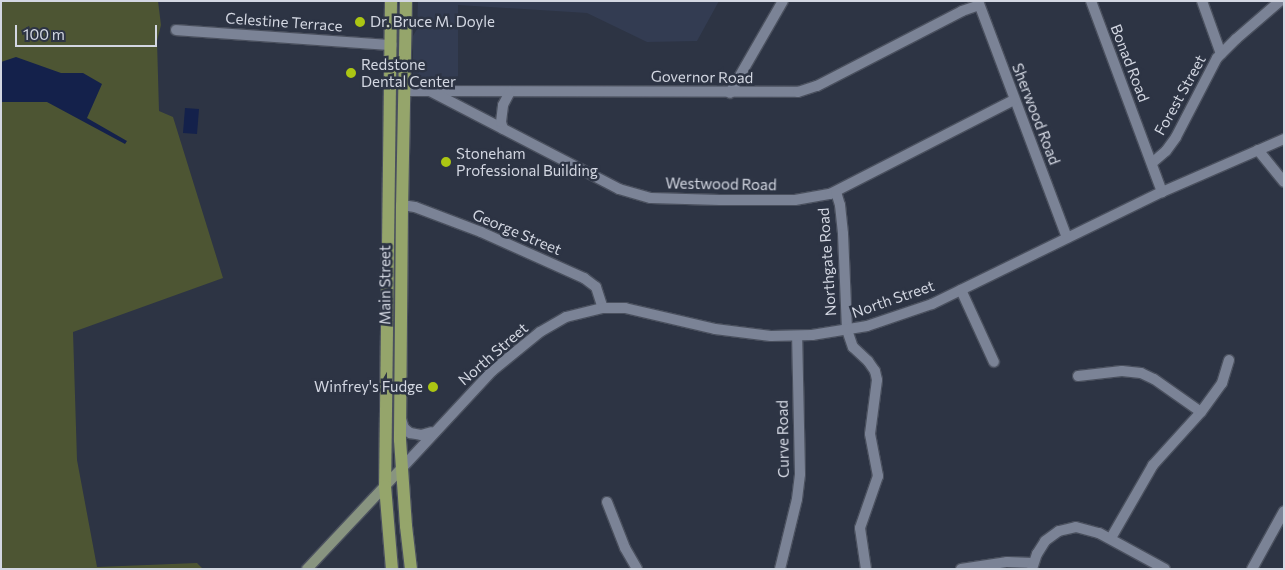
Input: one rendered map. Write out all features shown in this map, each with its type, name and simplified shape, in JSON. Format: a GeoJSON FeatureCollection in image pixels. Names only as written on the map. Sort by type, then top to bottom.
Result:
{"type":"FeatureCollection","features":[{"type":"Feature","properties":{"kind":"main road","name":"Main Street"},"geometry":{"type":"LineString","coordinates":[[391,1],[385,486],[392,569]]}},
{"type":"Feature","properties":{"kind":"main road","name":"Main Street"},"geometry":{"type":"LineString","coordinates":[[406,1],[400,412],[401,469],[411,569]]}},
{"type":"Feature","properties":{"kind":"main road","name":"North Street"},"geometry":{"type":"LineString","coordinates":[[308,569],[401,469]]}},
{"type":"Feature","properties":{"kind":"street"},"geometry":{"type":"LineString","coordinates":[[730,92],[782,1]]}},
{"type":"Feature","properties":{"kind":"street","name":"Bonad Road"},"geometry":{"type":"LineString","coordinates":[[1091,1],[1162,192]]}},
{"type":"Feature","properties":{"kind":"street"},"geometry":{"type":"LineString","coordinates":[[1202,1],[1221,54]]}},
{"type":"Feature","properties":{"kind":"street","name":"Forest Street"},"geometry":{"type":"LineString","coordinates":[[1152,163],[1170,145],[1221,54],[1280,1]]}},
{"type":"Feature","properties":{"kind":"street","name":"Governor Road"},"geometry":{"type":"LineString","coordinates":[[404,91],[785,93],[811,89],[978,3]]}},
{"type":"Feature","properties":{"kind":"street","name":"Sherwood Road"},"geometry":{"type":"LineString","coordinates":[[978,3],[1067,238]]}},
{"type":"Feature","properties":{"kind":"street","name":"Celestine Terrace"},"geometry":{"type":"LineString","coordinates":[[176,30],[391,44]]}},
{"type":"Feature","properties":{"kind":"street","name":"Westwood Road"},"geometry":{"type":"LineString","coordinates":[[430,91],[619,189],[651,198],[795,200],[836,192],[1014,100]]}},
{"type":"Feature","properties":{"kind":"street"},"geometry":{"type":"LineString","coordinates":[[503,129],[501,122],[503,105],[510,92]]}},
{"type":"Feature","properties":{"kind":"street","name":"North Street"},"geometry":{"type":"LineString","coordinates":[[401,469],[435,430],[492,371],[540,332],[566,317],[603,308],[636,309],[733,332],[797,336],[847,330],[898,317],[961,290],[1162,192],[1284,139]]}},
{"type":"Feature","properties":{"kind":"street"},"geometry":{"type":"LineString","coordinates":[[1258,150],[1284,182]]}},
{"type":"Feature","properties":{"kind":"street","name":"Northgate Road"},"geometry":{"type":"LineString","coordinates":[[836,192],[840,205],[843,234],[847,330]]}},
{"type":"Feature","properties":{"kind":"street","name":"George Street"},"geometry":{"type":"LineString","coordinates":[[402,205],[415,207],[490,236],[584,278],[596,287],[603,308]]}},
{"type":"Feature","properties":{"kind":"street"},"geometry":{"type":"LineString","coordinates":[[961,290],[994,362]]}},
{"type":"Feature","properties":{"kind":"street"},"geometry":{"type":"LineString","coordinates":[[847,330],[852,346],[872,366],[876,380],[870,434],[878,476],[860,528],[866,569]]}},
{"type":"Feature","properties":{"kind":"street","name":"Curve Road"},"geometry":{"type":"LineString","coordinates":[[780,569],[797,499],[800,474],[797,336]]}},
{"type":"Feature","properties":{"kind":"street"},"geometry":{"type":"LineString","coordinates":[[1111,538],[1153,465],[1202,412],[1222,383],[1229,360]]}},
{"type":"Feature","properties":{"kind":"street"},"geometry":{"type":"LineString","coordinates":[[1078,376],[1122,371],[1141,373],[1154,379],[1202,412]]}},
{"type":"Feature","properties":{"kind":"street"},"geometry":{"type":"LineString","coordinates":[[400,412],[403,426],[410,433],[425,435],[435,430]]}},
{"type":"Feature","properties":{"kind":"street"},"geometry":{"type":"LineString","coordinates":[[607,502],[625,548],[637,569]]}},
{"type":"Feature","properties":{"kind":"street"},"geometry":{"type":"LineString","coordinates":[[1252,569],[1284,511]]}},
{"type":"Feature","properties":{"kind":"street"},"geometry":{"type":"LineString","coordinates":[[961,569],[1008,562],[1033,566],[1041,546],[1054,534],[1063,529],[1081,527],[1111,538],[1165,569]]}},
{"type":"Feature","properties":{"kind":"shaded area"},"geometry":{"type":"Polygon","coordinates":[[[418,1],[719,1],[697,41],[647,42],[587,13],[458,5],[458,78],[437,80],[416,79],[413,75],[413,36],[417,29],[418,1]]]}},
{"type":"Feature","properties":{"kind":"green space"},"geometry":{"type":"Polygon","coordinates":[[[1,1],[158,1],[161,25],[157,41],[159,111],[173,117],[223,278],[73,332],[77,460],[97,567],[197,563],[203,569],[1,569],[1,1]]]}},
{"type":"Feature","properties":{"kind":"water"},"geometry":{"type":"Polygon","coordinates":[[[16,57],[61,73],[83,73],[102,84],[87,118],[127,141],[125,144],[47,102],[1,102],[1,62],[16,57]]]}},
{"type":"Feature","properties":{"kind":"water"},"geometry":{"type":"Polygon","coordinates":[[[185,108],[199,109],[197,134],[183,133],[185,108]]]}},
{"type":"Feature","properties":{"kind":"place","name":"Dr. Bruce M. Doyle"},"geometry":{"type":"Point","coordinates":[360,22]}},
{"type":"Feature","properties":{"kind":"place","name":"Redstone Dental Center"},"geometry":{"type":"Point","coordinates":[351,73]}},
{"type":"Feature","properties":{"kind":"place","name":"Stoneham Professional Building"},"geometry":{"type":"Point","coordinates":[446,162]}},
{"type":"Feature","properties":{"kind":"place","name":"Winfrey's Fudge"},"geometry":{"type":"Point","coordinates":[433,387]}}]}
